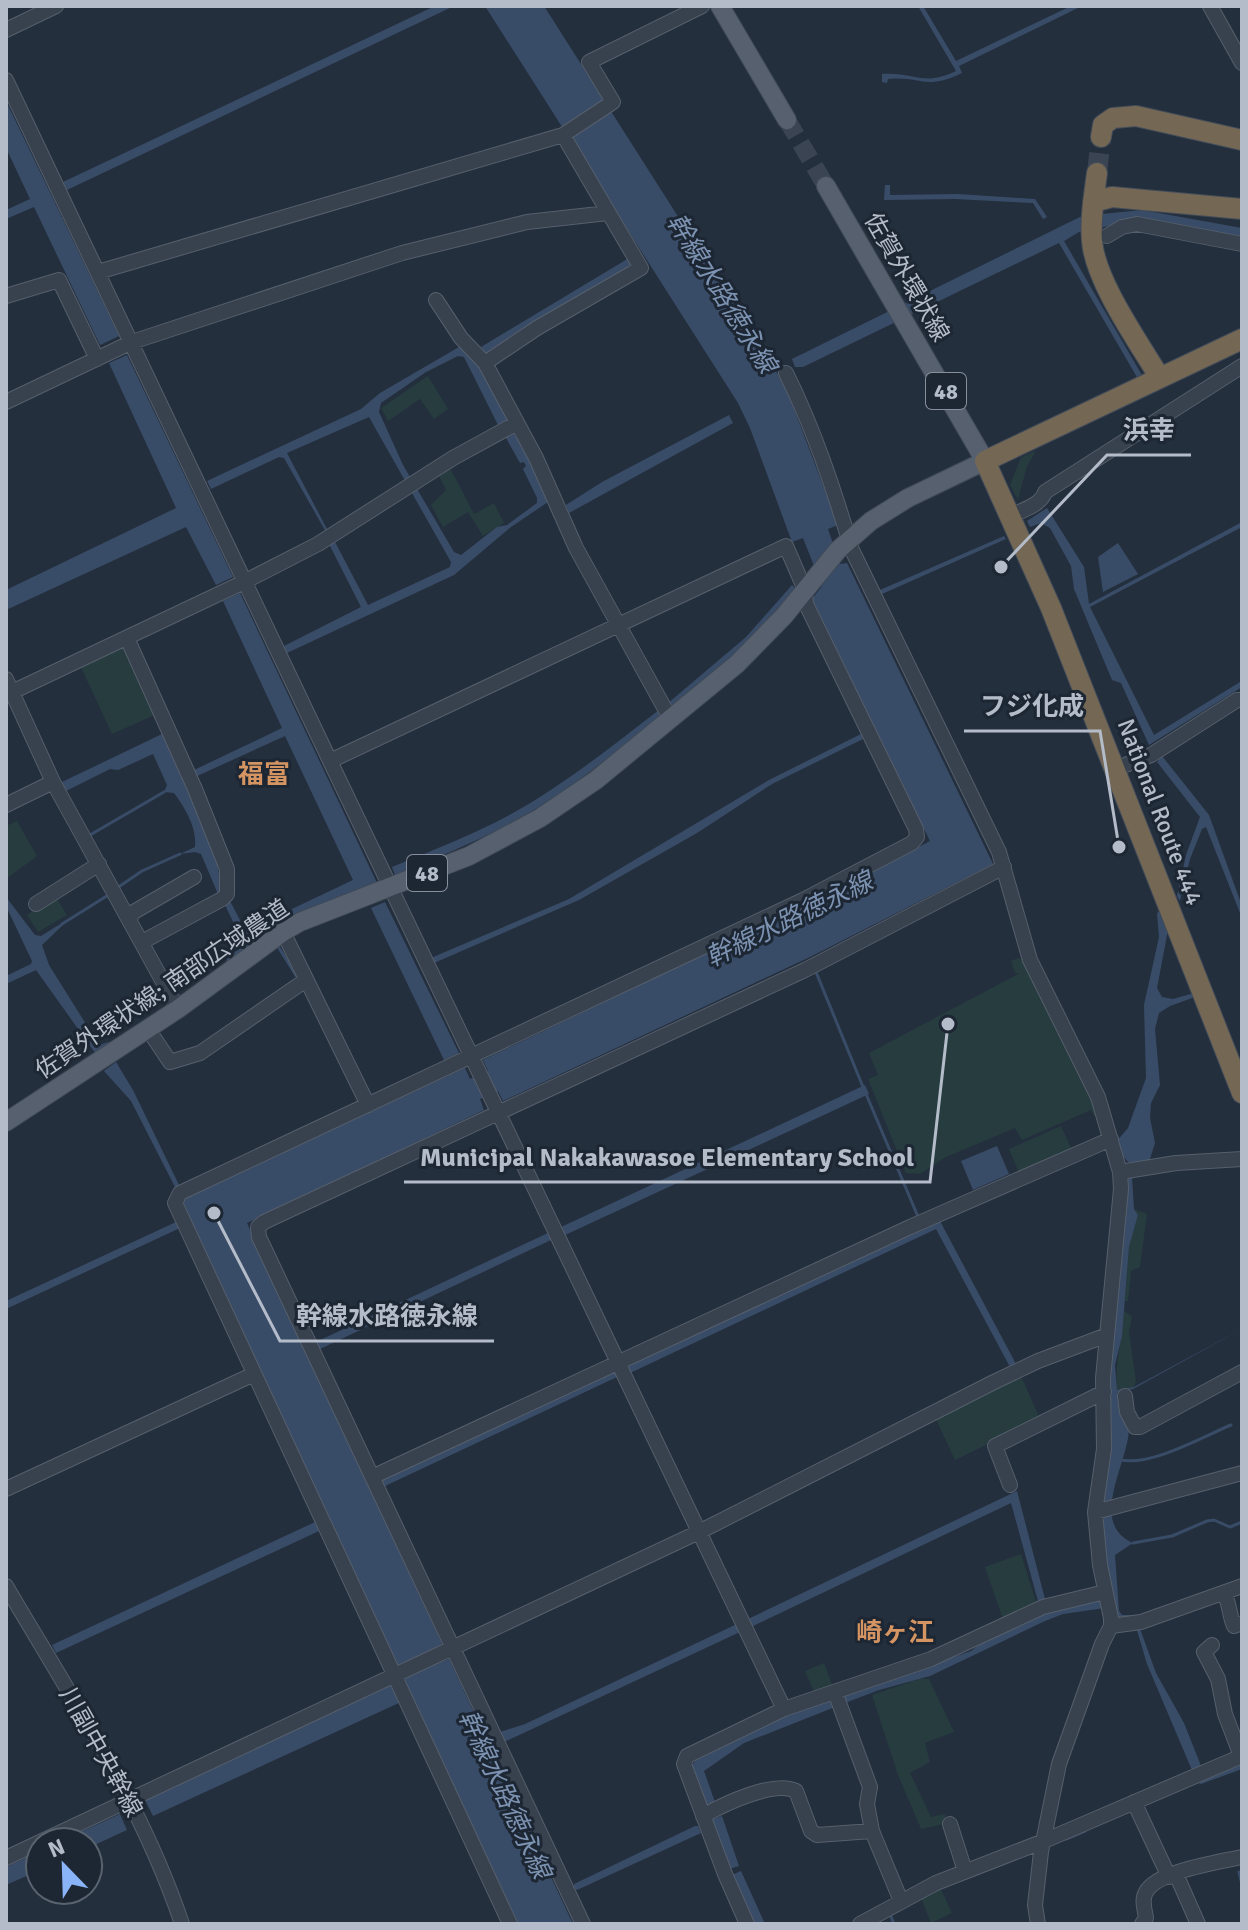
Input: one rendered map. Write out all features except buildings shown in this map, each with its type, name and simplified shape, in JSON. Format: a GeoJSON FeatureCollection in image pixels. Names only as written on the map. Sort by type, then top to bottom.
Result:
{"type":"FeatureCollection","features":[{"type":"Feature","properties":{"kind":"highway"},"geometry":{"type":"LineString","coordinates":[[1101,137],[1103,125],[1113,118],[1136,116],[1242,140]]}},
{"type":"Feature","properties":{"kind":"highway"},"geometry":{"type":"LineString","coordinates":[[1097,173],[1092,241],[1100,272],[1160,378]]}},
{"type":"Feature","properties":{"kind":"highway"},"geometry":{"type":"LineString","coordinates":[[1093,202],[1112,197],[1242,209]]}},
{"type":"Feature","properties":{"kind":"highway"},"geometry":{"type":"LineString","coordinates":[[985,461],[1242,339]]}},
{"type":"Feature","properties":{"kind":"highway","name":"National Route 444"},"geometry":{"type":"LineString","coordinates":[[985,461],[1051,608],[1242,1093]]}},
{"type":"Feature","properties":{"kind":"main road"},"geometry":{"type":"LineString","coordinates":[[720,6],[787,120]]}},
{"type":"Feature","properties":{"kind":"main road","name":"佐賀外環状線"},"geometry":{"type":"LineString","coordinates":[[826,186],[985,461]]}},
{"type":"Feature","properties":{"kind":"main road","name":"48"},"geometry":{"type":"LineString","coordinates":[[810,584],[843,544],[871,521],[908,498],[985,461]]}},
{"type":"Feature","properties":{"kind":"main road","name":"佐賀外環状線; 南部広域農道"},"geometry":{"type":"LineString","coordinates":[[6,1122],[178,1009],[300,922],[469,856],[540,818],[596,780],[737,664],[810,584]]}},
{"type":"Feature","properties":{"kind":"street"},"geometry":{"type":"LineString","coordinates":[[6,30],[56,6]]}},
{"type":"Feature","properties":{"kind":"street"},"geometry":{"type":"LineString","coordinates":[[98,272],[569,131],[613,102],[589,62],[702,6]]}},
{"type":"Feature","properties":{"kind":"street"},"geometry":{"type":"LineString","coordinates":[[1210,6],[1242,63]]}},
{"type":"Feature","properties":{"kind":"street"},"geometry":{"type":"LineString","coordinates":[[6,80],[387,878],[389,888],[784,1709]]}},
{"type":"Feature","properties":{"kind":"street"},"geometry":{"type":"LineString","coordinates":[[485,363],[537,328],[641,268],[608,213],[569,131]]}},
{"type":"Feature","properties":{"kind":"street"},"geometry":{"type":"LineString","coordinates":[[6,402],[132,342],[402,253],[527,222],[608,213]]}},
{"type":"Feature","properties":{"kind":"street"},"geometry":{"type":"LineString","coordinates":[[1107,236],[1122,227],[1137,224],[1242,244]]}},
{"type":"Feature","properties":{"kind":"street"},"geometry":{"type":"LineString","coordinates":[[6,296],[59,280],[97,359]]}},
{"type":"Feature","properties":{"kind":"street"},"geometry":{"type":"LineString","coordinates":[[436,300],[461,338],[485,363],[510,427],[536,458],[576,548],[670,718]]}},
{"type":"Feature","properties":{"kind":"street"},"geometry":{"type":"LineString","coordinates":[[1010,516],[1037,503],[1043,499],[1045,492],[1242,366]]}},
{"type":"Feature","properties":{"kind":"street"},"geometry":{"type":"LineString","coordinates":[[786,373],[797,394],[846,525],[843,544],[999,852],[1030,960],[1098,1097],[1120,1172],[1107,1335],[1104,1449],[1095,1512],[1111,1626],[1059,1764],[1035,1905],[1038,1924]]}},
{"type":"Feature","properties":{"kind":"street"},"geometry":{"type":"LineString","coordinates":[[178,1009],[53,782],[9,686],[127,638],[244,582],[331,536],[411,484],[510,427]]}},
{"type":"Feature","properties":{"kind":"street"},"geometry":{"type":"LineString","coordinates":[[330,761],[786,546],[810,584],[806,604],[916,829],[917,837],[912,843],[803,900],[176,1197],[175,1203],[510,1924]]}},
{"type":"Feature","properties":{"kind":"street"},"geometry":{"type":"LineString","coordinates":[[127,638],[195,789],[227,869],[227,894],[222,899],[142,942]]}},
{"type":"Feature","properties":{"kind":"street"},"geometry":{"type":"LineString","coordinates":[[1115,769],[1151,755],[1237,700],[1242,700]]}},
{"type":"Feature","properties":{"kind":"street"},"geometry":{"type":"LineString","coordinates":[[6,805],[53,782]]}},
{"type":"Feature","properties":{"kind":"street"},"geometry":{"type":"LineString","coordinates":[[36,904],[99,864]]}},
{"type":"Feature","properties":{"kind":"street"},"geometry":{"type":"LineString","coordinates":[[583,1924],[259,1237],[258,1227],[805,970],[1004,867]]}},
{"type":"Feature","properties":{"kind":"street"},"geometry":{"type":"LineString","coordinates":[[130,920],[132,913],[194,877]]}},
{"type":"Feature","properties":{"kind":"street"},"geometry":{"type":"LineString","coordinates":[[283,932],[368,1105]]}},
{"type":"Feature","properties":{"kind":"street"},"geometry":{"type":"LineString","coordinates":[[148,1029],[170,1062],[200,1053],[306,980]]}},
{"type":"Feature","properties":{"kind":"street"},"geometry":{"type":"LineString","coordinates":[[372,1477],[910,1227],[1111,1139]]}},
{"type":"Feature","properties":{"kind":"street"},"geometry":{"type":"LineString","coordinates":[[1120,1172],[1176,1163],[1242,1159]]}},
{"type":"Feature","properties":{"kind":"street"},"geometry":{"type":"LineString","coordinates":[[6,1858],[699,1532],[1038,1361],[1107,1335]]}},
{"type":"Feature","properties":{"kind":"street"},"geometry":{"type":"LineString","coordinates":[[1010,1485],[995,1446],[1104,1399],[1125,1400],[1135,1427],[1140,1427],[1242,1372]]}},
{"type":"Feature","properties":{"kind":"street"},"geometry":{"type":"LineString","coordinates":[[6,1489],[254,1374]]}},
{"type":"Feature","properties":{"kind":"street"},"geometry":{"type":"LineString","coordinates":[[1095,1512],[1242,1473]]}},
{"type":"Feature","properties":{"kind":"street","name":"川副中央幹線"},"geometry":{"type":"LineString","coordinates":[[6,1586],[130,1800],[182,1924]]}},
{"type":"Feature","properties":{"kind":"street"},"geometry":{"type":"LineString","coordinates":[[1111,1626],[1138,1623],[1242,1586]]}},
{"type":"Feature","properties":{"kind":"street"},"geometry":{"type":"LineString","coordinates":[[747,1924],[684,1764],[687,1756],[784,1709],[931,1659],[1043,1607],[1105,1592]]}},
{"type":"Feature","properties":{"kind":"street"},"geometry":{"type":"LineString","coordinates":[[1224,1593],[1234,1626],[1239,1624]]}},
{"type":"Feature","properties":{"kind":"street"},"geometry":{"type":"LineString","coordinates":[[860,1924],[965,1871],[1044,1841],[1241,1756],[1225,1714],[1218,1679],[1204,1652],[1212,1645]]}},
{"type":"Feature","properties":{"kind":"street"},"geometry":{"type":"LineString","coordinates":[[835,1692],[870,1787],[867,1804],[872,1831],[901,1901]]}},
{"type":"Feature","properties":{"kind":"street"},"geometry":{"type":"LineString","coordinates":[[703,1816],[737,1799],[775,1789],[793,1788],[811,1831],[817,1835],[872,1831]]}},
{"type":"Feature","properties":{"kind":"street"},"geometry":{"type":"LineString","coordinates":[[1134,1802],[1198,1924]]}},
{"type":"Feature","properties":{"kind":"street"},"geometry":{"type":"LineString","coordinates":[[950,1824],[965,1871]]}},
{"type":"Feature","properties":{"kind":"street"},"geometry":{"type":"LineString","coordinates":[[1142,1924],[1146,1918],[1145,1893],[1152,1885],[1173,1875],[1242,1857]]}},
{"type":"Feature","properties":{"kind":"green space"},"geometry":{"type":"Polygon","coordinates":[[[428,376],[448,409],[434,419],[420,399],[388,421],[381,408],[428,376]]]}},
{"type":"Feature","properties":{"kind":"green space"},"geometry":{"type":"Polygon","coordinates":[[[1036,451],[1027,466],[1018,500],[1010,485],[1021,457],[1036,451]]]}},
{"type":"Feature","properties":{"kind":"green space"},"geometry":{"type":"Polygon","coordinates":[[[449,466],[474,514],[494,503],[504,523],[483,536],[468,512],[443,527],[431,505],[446,490],[438,474],[449,466]]]}},
{"type":"Feature","properties":{"kind":"green space"},"geometry":{"type":"Polygon","coordinates":[[[126,644],[157,714],[112,734],[80,665],[126,644]]]}},
{"type":"Feature","properties":{"kind":"green space"},"geometry":{"type":"Polygon","coordinates":[[[17,821],[37,856],[6,879],[6,826],[17,821]]]}},
{"type":"Feature","properties":{"kind":"green space"},"geometry":{"type":"Polygon","coordinates":[[[55,896],[67,915],[38,932],[27,915],[55,896]]]}},
{"type":"Feature","properties":{"kind":"green space"},"geometry":{"type":"Polygon","coordinates":[[[1024,959],[1099,1115],[1094,1116],[1091,1110],[1022,1140],[1015,1128],[946,1157],[920,1174],[906,1173],[868,1079],[878,1075],[869,1053],[1020,973],[1015,973],[1011,961],[1024,959]]]}},
{"type":"Feature","properties":{"kind":"green space"},"geometry":{"type":"Polygon","coordinates":[[[1061,1126],[1072,1150],[1019,1173],[1009,1149],[1061,1126]]]}},
{"type":"Feature","properties":{"kind":"green space"},"geometry":{"type":"Polygon","coordinates":[[[1134,1209],[1147,1214],[1140,1267],[1131,1271],[1128,1301],[1125,1301],[1129,1247],[1138,1215],[1134,1209]]]}},
{"type":"Feature","properties":{"kind":"green space"},"geometry":{"type":"Polygon","coordinates":[[[1124,1311],[1132,1316],[1129,1333],[1136,1381],[1134,1387],[1117,1390],[1118,1360],[1124,1311]]]}},
{"type":"Feature","properties":{"kind":"green space"},"geometry":{"type":"Polygon","coordinates":[[[1021,1376],[1040,1419],[955,1460],[934,1415],[1021,1376]]]}},
{"type":"Feature","properties":{"kind":"green space"},"geometry":{"type":"Polygon","coordinates":[[[1021,1554],[1037,1605],[1004,1622],[985,1567],[1021,1554]]]}},
{"type":"Feature","properties":{"kind":"green space"},"geometry":{"type":"Polygon","coordinates":[[[824,1663],[833,1687],[815,1694],[805,1671],[824,1663]]]}},
{"type":"Feature","properties":{"kind":"green space"},"geometry":{"type":"Polygon","coordinates":[[[919,1679],[929,1679],[954,1732],[925,1743],[930,1762],[910,1773],[931,1817],[945,1814],[948,1823],[921,1829],[898,1775],[872,1695],[919,1679]]]}},
{"type":"Feature","properties":{"kind":"green space"},"geometry":{"type":"Polygon","coordinates":[[[939,1885],[952,1913],[931,1923],[920,1896],[939,1885]]]}},
{"type":"Feature","properties":{"kind":"water"},"geometry":{"type":"Polygon","coordinates":[[[435,6],[454,6],[67,190],[63,182],[435,6]]]}},
{"type":"Feature","properties":{"kind":"water"},"geometry":{"type":"Polygon","coordinates":[[[485,6],[544,6],[775,369],[788,393],[838,525],[828,529],[840,564],[847,563],[993,864],[810,957],[503,1101],[498,1091],[480,1099],[484,1110],[247,1223],[442,1644],[432,1649],[438,1663],[449,1659],[573,1924],[518,1924],[404,1679],[415,1674],[410,1660],[397,1665],[182,1202],[184,1198],[465,1068],[470,1079],[488,1071],[483,1060],[797,910],[930,841],[812,599],[822,586],[803,538],[792,542],[738,403],[485,6]]]}},
{"type":"Feature","properties":{"kind":"water"},"geometry":{"type":"Polygon","coordinates":[[[918,6],[923,6],[956,61],[1071,6],[1082,6],[959,66],[962,73],[949,78],[931,82],[888,79],[887,83],[882,82],[882,74],[936,78],[956,71],[918,6]]]}},
{"type":"Feature","properties":{"kind":"water"},"geometry":{"type":"Polygon","coordinates":[[[6,101],[119,336],[100,345],[34,207],[6,219],[6,210],[30,199],[6,148],[6,101]]]}},
{"type":"Feature","properties":{"kind":"water"},"geometry":{"type":"Polygon","coordinates":[[[885,185],[890,185],[890,195],[958,194],[1035,199],[1047,217],[1043,219],[1033,203],[955,199],[884,200],[885,185]]]}},
{"type":"Feature","properties":{"kind":"water"},"geometry":{"type":"Polygon","coordinates":[[[1142,210],[1242,228],[1242,238],[1113,225],[1079,232],[1064,241],[1143,377],[1138,379],[1059,243],[803,367],[795,367],[792,359],[1082,216],[1142,210]]]}},
{"type":"Feature","properties":{"kind":"water"},"geometry":{"type":"Polygon","coordinates":[[[629,258],[634,266],[486,354],[481,347],[629,258]]]}},
{"type":"Feature","properties":{"kind":"water"},"geometry":{"type":"Polygon","coordinates":[[[459,347],[475,362],[493,389],[508,419],[506,423],[526,451],[548,502],[511,527],[454,575],[287,653],[284,646],[361,607],[329,544],[335,542],[368,605],[450,567],[451,562],[369,417],[287,453],[326,532],[284,458],[279,457],[211,489],[207,481],[361,409],[380,393],[459,347]],[[458,356],[426,372],[381,403],[379,412],[403,465],[454,552],[461,555],[497,527],[507,525],[537,503],[523,469],[526,466],[524,462],[520,463],[502,424],[498,425],[464,357],[458,356]]]}},
{"type":"Feature","properties":{"kind":"water"},"geometry":{"type":"Polygon","coordinates":[[[127,355],[233,577],[216,585],[186,527],[6,610],[6,590],[176,508],[109,363],[127,355]]]}},
{"type":"Feature","properties":{"kind":"water"},"geometry":{"type":"Polygon","coordinates":[[[729,415],[733,423],[569,513],[566,505],[602,482],[729,415]]]}},
{"type":"Feature","properties":{"kind":"water"},"geometry":{"type":"Polygon","coordinates":[[[1047,508],[1084,567],[1089,604],[1242,522],[1242,527],[1090,607],[1154,735],[1242,678],[1242,687],[1149,745],[1121,683],[1112,680],[1074,589],[1071,566],[1050,528],[1041,523],[1030,527],[1027,521],[1047,508]]]}},
{"type":"Feature","properties":{"kind":"water"},"geometry":{"type":"Polygon","coordinates":[[[1004,536],[1006,539],[882,594],[880,590],[1004,536]]]}},
{"type":"Feature","properties":{"kind":"water"},"geometry":{"type":"Polygon","coordinates":[[[1118,543],[1138,574],[1103,592],[1098,557],[1118,543]]]}},
{"type":"Feature","properties":{"kind":"water"},"geometry":{"type":"Polygon","coordinates":[[[792,585],[795,588],[754,637],[669,709],[667,704],[746,637],[792,585]]]}},
{"type":"Feature","properties":{"kind":"water"},"geometry":{"type":"Polygon","coordinates":[[[240,593],[377,883],[294,917],[241,951],[237,940],[239,934],[224,903],[230,901],[243,926],[250,929],[353,880],[285,736],[195,777],[192,771],[282,728],[223,601],[240,593]]]}},
{"type":"Feature","properties":{"kind":"water"},"geometry":{"type":"Polygon","coordinates":[[[659,710],[662,715],[539,807],[486,836],[395,875],[392,867],[488,826],[543,795],[659,710]]]}},
{"type":"Feature","properties":{"kind":"water"},"geometry":{"type":"Polygon","coordinates":[[[162,734],[207,833],[219,873],[221,892],[218,894],[201,854],[180,854],[195,847],[194,832],[186,811],[174,793],[164,792],[167,785],[153,754],[118,770],[110,769],[66,791],[62,788],[62,782],[162,734]]]}},
{"type":"Feature","properties":{"kind":"water"},"geometry":{"type":"Polygon","coordinates":[[[861,734],[863,739],[772,784],[697,833],[579,900],[434,963],[431,958],[569,899],[769,780],[861,734]]]}},
{"type":"Feature","properties":{"kind":"water"},"geometry":{"type":"Polygon","coordinates":[[[1162,756],[1209,815],[1242,906],[1242,918],[1206,827],[1202,829],[1190,859],[1180,901],[1177,896],[1186,855],[1200,817],[1157,762],[1162,756]]]}},
{"type":"Feature","properties":{"kind":"water"},"geometry":{"type":"Polygon","coordinates":[[[6,897],[35,935],[41,936],[62,923],[42,945],[49,965],[99,1045],[119,1039],[96,1054],[36,970],[6,984],[6,976],[32,961],[6,906],[6,897]]]}},
{"type":"Feature","properties":{"kind":"water"},"geometry":{"type":"Polygon","coordinates":[[[385,902],[459,1053],[444,1060],[371,908],[385,902]]]}},
{"type":"Feature","properties":{"kind":"water"},"geometry":{"type":"Polygon","coordinates":[[[1160,911],[1168,930],[1157,988],[1162,997],[1173,999],[1194,993],[1195,997],[1159,1013],[1155,1029],[1160,1085],[1151,1103],[1150,1118],[1155,1143],[1149,1162],[1130,1164],[1120,1153],[1116,1142],[1128,1128],[1146,1078],[1144,1005],[1159,937],[1157,913],[1160,911]]]}},
{"type":"Feature","properties":{"kind":"water"},"geometry":{"type":"Polygon","coordinates":[[[116,1062],[179,1185],[175,1187],[131,1101],[104,1071],[116,1062]]]}},
{"type":"Feature","properties":{"kind":"water"},"geometry":{"type":"Polygon","coordinates":[[[865,1085],[869,1094],[563,1236],[559,1228],[865,1085]]]}},
{"type":"Feature","properties":{"kind":"water"},"geometry":{"type":"Polygon","coordinates":[[[997,1146],[1009,1174],[973,1190],[961,1161],[997,1146]]]}},
{"type":"Feature","properties":{"kind":"water"},"geometry":{"type":"Polygon","coordinates":[[[1130,1177],[1134,1209],[1138,1215],[1129,1247],[1122,1336],[1115,1365],[1117,1390],[1134,1387],[1242,1329],[1133,1389],[1117,1392],[1127,1414],[1129,1428],[1114,1491],[1113,1521],[1120,1534],[1133,1543],[1115,1555],[1119,1611],[1122,1615],[1135,1615],[1156,1673],[1184,1723],[1205,1776],[1242,1763],[1242,1769],[1201,1784],[1197,1782],[1147,1664],[1134,1620],[1118,1619],[1107,1566],[1103,1511],[1106,1401],[1127,1180],[1130,1177]]]}},
{"type":"Feature","properties":{"kind":"water"},"geometry":{"type":"Polygon","coordinates":[[[940,1221],[1016,1364],[1010,1367],[936,1229],[630,1373],[627,1365],[940,1221]]]}},
{"type":"Feature","properties":{"kind":"water"},"geometry":{"type":"Polygon","coordinates":[[[176,1222],[180,1228],[6,1309],[6,1301],[176,1222]]]}},
{"type":"Feature","properties":{"kind":"water"},"geometry":{"type":"Polygon","coordinates":[[[548,1233],[551,1240],[320,1349],[316,1342],[548,1233]]]}},
{"type":"Feature","properties":{"kind":"water"},"geometry":{"type":"Polygon","coordinates":[[[615,1371],[617,1377],[383,1487],[380,1480],[615,1371]]]}},
{"type":"Feature","properties":{"kind":"water"},"geometry":{"type":"Polygon","coordinates":[[[1017,1491],[1045,1599],[1038,1601],[1011,1503],[751,1627],[748,1619],[1017,1491]]]}},
{"type":"Feature","properties":{"kind":"water"},"geometry":{"type":"Polygon","coordinates":[[[315,1522],[319,1531],[56,1653],[52,1645],[315,1522]]]}},
{"type":"Feature","properties":{"kind":"water"},"geometry":{"type":"Polygon","coordinates":[[[1099,1600],[1105,1608],[1063,1614],[930,1676],[845,1703],[844,1695],[971,1651],[1045,1613],[1099,1600]]]}},
{"type":"Feature","properties":{"kind":"water"},"geometry":{"type":"Polygon","coordinates":[[[737,1624],[740,1632],[504,1742],[500,1732],[525,1724],[737,1624]]]}},
{"type":"Feature","properties":{"kind":"water"},"geometry":{"type":"Polygon","coordinates":[[[393,1684],[401,1702],[153,1816],[145,1800],[393,1684]]]}},
{"type":"Feature","properties":{"kind":"water"},"geometry":{"type":"Polygon","coordinates":[[[828,1699],[835,1707],[744,1743],[704,1771],[716,1805],[706,1808],[692,1766],[695,1761],[778,1719],[828,1699]]]}},
{"type":"Feature","properties":{"kind":"water"},"geometry":{"type":"Polygon","coordinates":[[[120,1814],[127,1830],[104,1841],[104,1826],[94,1826],[120,1814]]]}},
{"type":"Feature","properties":{"kind":"water"},"geometry":{"type":"Polygon","coordinates":[[[722,1816],[739,1866],[729,1869],[711,1820],[722,1816]]]}},
{"type":"Feature","properties":{"kind":"water"},"geometry":{"type":"Polygon","coordinates":[[[695,1826],[701,1833],[577,1890],[574,1888],[574,1884],[695,1826]]]}},
{"type":"Feature","properties":{"kind":"water"},"geometry":{"type":"Polygon","coordinates":[[[24,1859],[24,1877],[6,1885],[6,1867],[24,1859]]]}},
{"type":"Feature","properties":{"kind":"water"},"geometry":{"type":"Polygon","coordinates":[[[741,1871],[765,1924],[754,1924],[732,1875],[741,1871]]]}},
{"type":"Feature","properties":{"kind":"waterway"},"geometry":{"type":"LineString","coordinates":[[90,835],[164,792]]}},
{"type":"Feature","properties":{"kind":"waterway"},"geometry":{"type":"LineString","coordinates":[[117,888],[142,871],[180,854]]}},
{"type":"Feature","properties":{"kind":"waterway"},"geometry":{"type":"LineString","coordinates":[[62,924],[110,894]]}},
{"type":"Feature","properties":{"kind":"waterway"},"geometry":{"type":"LineString","coordinates":[[279,948],[297,977]]}},
{"type":"Feature","properties":{"kind":"waterway"},"geometry":{"type":"LineString","coordinates":[[228,960],[240,950]]}},
{"type":"Feature","properties":{"kind":"waterway"},"geometry":{"type":"LineString","coordinates":[[816,972],[863,1087]]}},
{"type":"Feature","properties":{"kind":"waterway"},"geometry":{"type":"LineString","coordinates":[[866,1094],[919,1219]]}},
{"type":"Feature","properties":{"kind":"waterway"},"geometry":{"type":"LineString","coordinates":[[1121,1460],[1133,1461],[1162,1455],[1231,1425]]}},
{"type":"Feature","properties":{"kind":"waterway"},"geometry":{"type":"LineString","coordinates":[[1133,1543],[1172,1536],[1207,1521],[1214,1520],[1230,1527],[1242,1522]]}},
{"type":"Feature","properties":{"kind":"waterway"},"geometry":{"type":"LineString","coordinates":[[1066,1839],[1085,1831]]}},
{"type":"Feature","properties":{"kind":"waterway"},"geometry":{"type":"LineString","coordinates":[[1239,1872],[1242,1885]]}},
{"type":"Feature","properties":{"kind":"waterway"},"geometry":{"type":"LineString","coordinates":[[890,1914],[894,1924]]}},
{"type":"Feature","properties":{"kind":"tunnel"},"geometry":{"type":"LineString","coordinates":[[787,120],[826,186]]}},
{"type":"Feature","properties":{"kind":"tunnel"},"geometry":{"type":"LineString","coordinates":[[1097,173],[1101,137]]}},
{"type":"Feature","properties":{"kind":"place","name":"浜幸"},"geometry":{"type":"Point","coordinates":[1001,567]}},
{"type":"Feature","properties":{"kind":"place","name":"フジ化成"},"geometry":{"type":"Point","coordinates":[1119,847]}},
{"type":"Feature","properties":{"kind":"place","name":"Municipal Nakakawasoe Elementary School"},"geometry":{"type":"Point","coordinates":[948,1024]}},
{"type":"Feature","properties":{"kind":"place","name":"幹線水路徳永線"},"geometry":{"type":"Point","coordinates":[214,1213]}},
{"type":"Feature","properties":{"kind":"district","name":"福富"},"geometry":{"type":"Point","coordinates":[264,774]}},
{"type":"Feature","properties":{"kind":"district","name":"崎ヶ江"},"geometry":{"type":"Point","coordinates":[895,1632]}}]}
